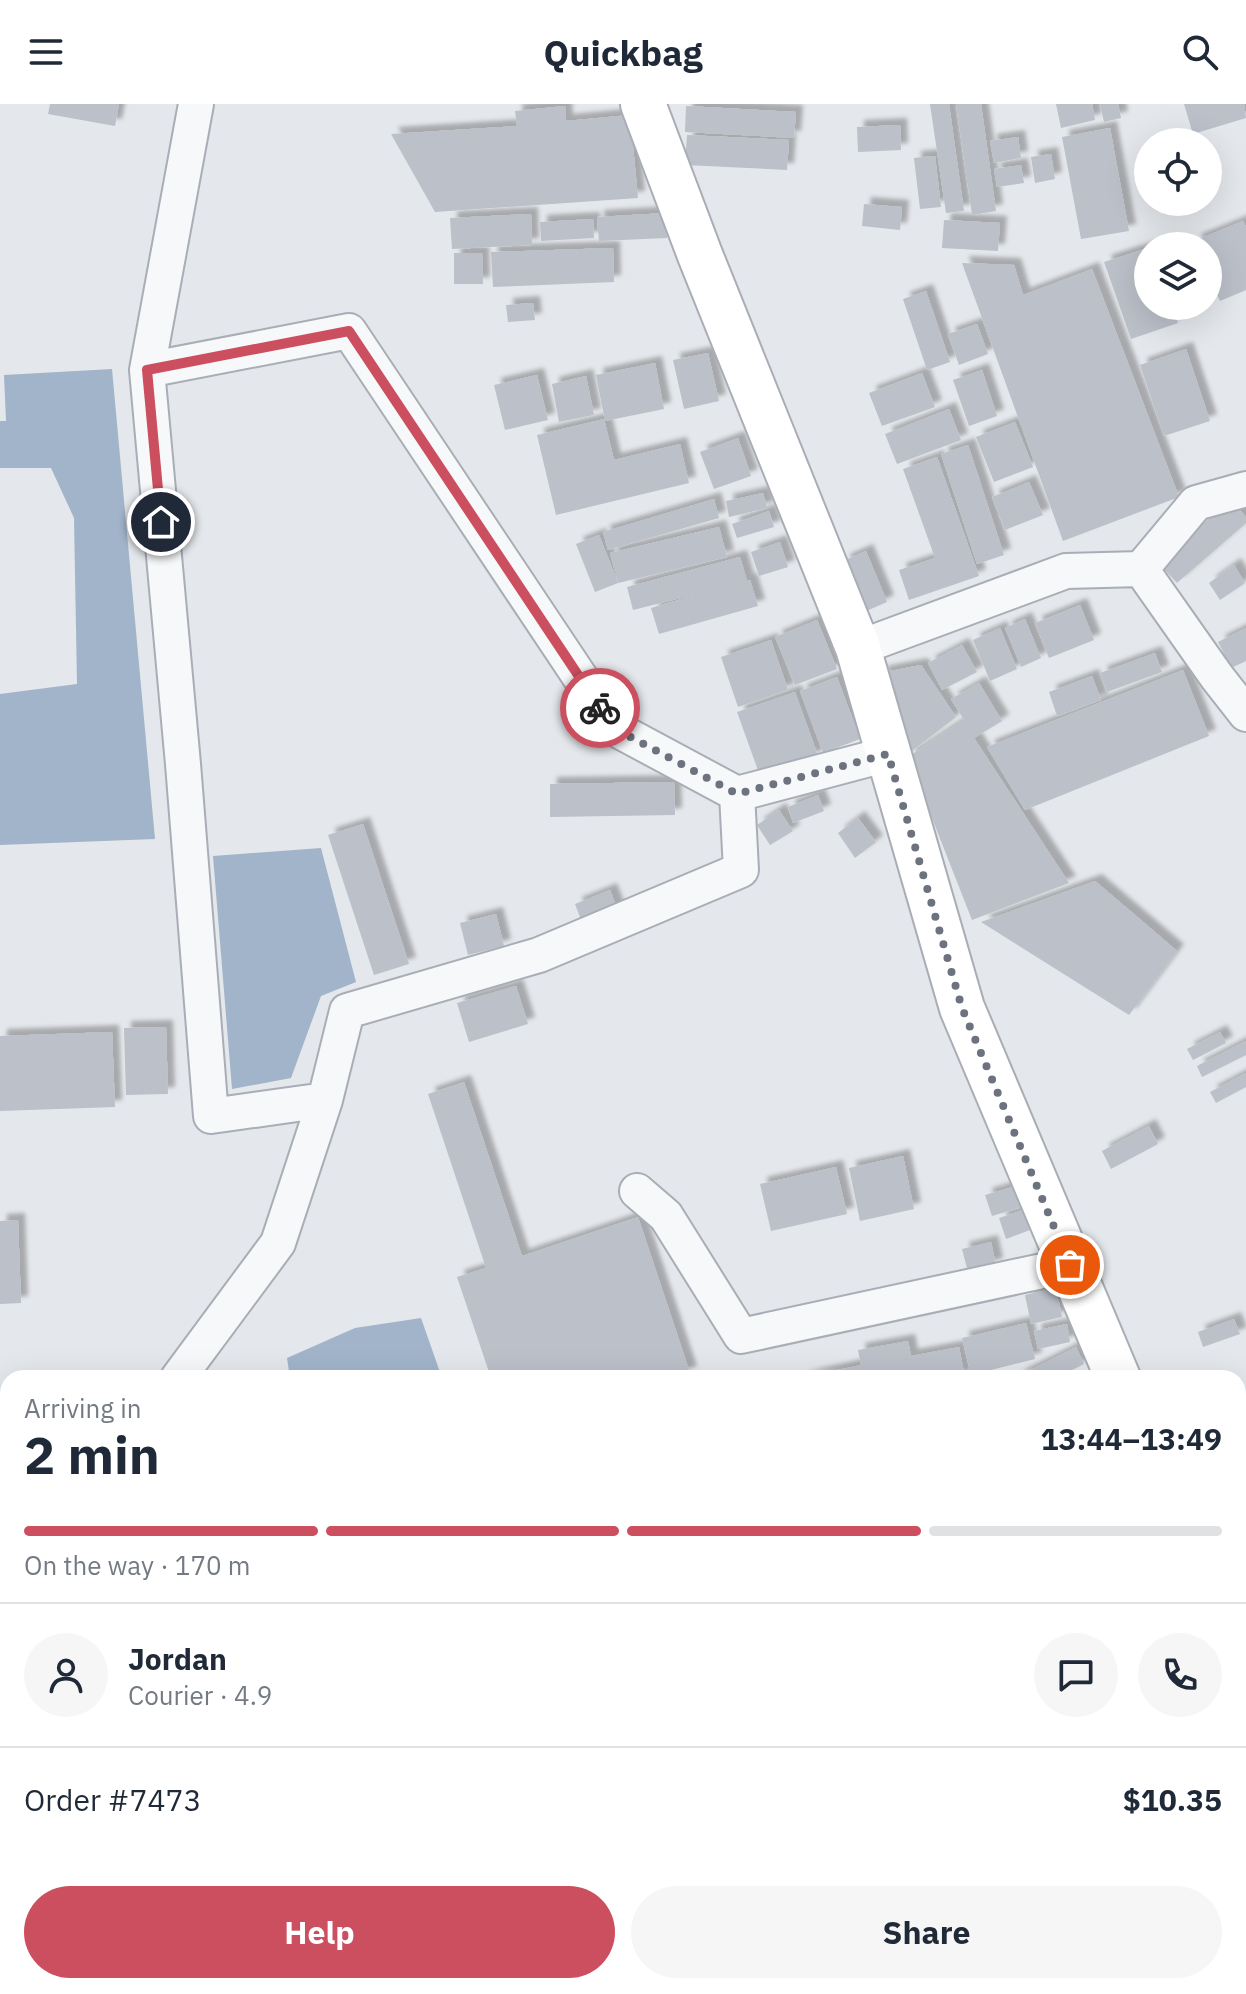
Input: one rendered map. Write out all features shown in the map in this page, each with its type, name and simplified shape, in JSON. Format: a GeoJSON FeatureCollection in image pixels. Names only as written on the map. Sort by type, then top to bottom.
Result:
{"type":"FeatureCollection","features":[{"type":"Feature","properties":{"kind":"street"},"geometry":{"type":"LineString","coordinates":[[196,104],[147,370],[211,1116],[325,1100]]}},
{"type":"Feature","properties":{"kind":"street"},"geometry":{"type":"LineString","coordinates":[[643,104],[700,255],[858,648],[962,1008],[1115,1370]]}},
{"type":"Feature","properties":{"kind":"street"},"geometry":{"type":"LineString","coordinates":[[147,370],[349,331],[614,728],[737,794],[888,754]]}},
{"type":"Feature","properties":{"kind":"street"},"geometry":{"type":"LineString","coordinates":[[858,648],[1066,571],[1141,569],[1196,503],[1246,489]]}},
{"type":"Feature","properties":{"kind":"street"},"geometry":{"type":"LineString","coordinates":[[1141,569],[1246,714]]}},
{"type":"Feature","properties":{"kind":"street"},"geometry":{"type":"LineString","coordinates":[[184,1370],[278,1243],[325,1100],[347,1011],[539,955],[741,870],[737,794]]}},
{"type":"Feature","properties":{"kind":"street"},"geometry":{"type":"LineString","coordinates":[[637,1191],[666,1216],[741,1336],[1070,1265]]}},
{"type":"Feature","properties":{"kind":"water"},"geometry":{"type":"Polygon","coordinates":[[[112,369],[155,839],[0,845],[0,694],[77,684],[74,518],[51,468],[0,468],[0,421],[6,421],[4,375],[112,369]]]}},
{"type":"Feature","properties":{"kind":"water"},"geometry":{"type":"Polygon","coordinates":[[[321,848],[356,982],[321,996],[291,1078],[232,1089],[213,856],[321,848]]]}},
{"type":"Feature","properties":{"kind":"water"},"geometry":{"type":"Polygon","coordinates":[[[421,1318],[439,1370],[289,1370],[287,1358],[355,1328],[421,1318]]]}},
{"type":"Feature","properties":{"kind":"building"},"geometry":{"type":"Polygon","coordinates":[[[50,104],[119,104],[115,126],[48,114],[50,104]]]}},
{"type":"Feature","properties":{"kind":"building"},"geometry":{"type":"Polygon","coordinates":[[[930,104],[949,104],[964,211],[946,213],[930,104]]]}},
{"type":"Feature","properties":{"kind":"building"},"geometry":{"type":"Polygon","coordinates":[[[956,104],[981,104],[996,211],[972,215],[956,104]]]}},
{"type":"Feature","properties":{"kind":"building"},"geometry":{"type":"Polygon","coordinates":[[[1056,104],[1092,104],[1095,120],[1061,128],[1056,104]]]}},
{"type":"Feature","properties":{"kind":"building"},"geometry":{"type":"Polygon","coordinates":[[[1100,104],[1118,104],[1121,118],[1104,122],[1100,104]]]}},
{"type":"Feature","properties":{"kind":"building"},"geometry":{"type":"Polygon","coordinates":[[[1184,104],[1244,104],[1246,118],[1213,128],[1191,128],[1184,104]]]}},
{"type":"Feature","properties":{"kind":"building"},"geometry":{"type":"Polygon","coordinates":[[[565,106],[566,121],[630,115],[638,198],[435,212],[391,134],[517,126],[515,111],[565,106]]]}},
{"type":"Feature","properties":{"kind":"building"},"geometry":{"type":"Polygon","coordinates":[[[686,106],[796,112],[794,138],[685,132],[686,106]]]}},
{"type":"Feature","properties":{"kind":"building"},"geometry":{"type":"Polygon","coordinates":[[[900,125],[901,150],[858,152],[857,127],[900,125]]]}},
{"type":"Feature","properties":{"kind":"building"},"geometry":{"type":"Polygon","coordinates":[[[1110,128],[1129,231],[1081,239],[1062,137],[1110,128]]]}},
{"type":"Feature","properties":{"kind":"building"},"geometry":{"type":"Polygon","coordinates":[[[687,135],[789,140],[787,170],[685,165],[687,135]]]}},
{"type":"Feature","properties":{"kind":"building"},"geometry":{"type":"Polygon","coordinates":[[[1018,137],[1021,158],[994,163],[990,141],[1018,137]]]}},
{"type":"Feature","properties":{"kind":"building"},"geometry":{"type":"Polygon","coordinates":[[[1051,154],[1055,179],[1035,183],[1031,157],[1051,154]]]}},
{"type":"Feature","properties":{"kind":"building"},"geometry":{"type":"Polygon","coordinates":[[[935,156],[941,207],[920,209],[914,158],[935,156]]]}},
{"type":"Feature","properties":{"kind":"building"},"geometry":{"type":"Polygon","coordinates":[[[1021,165],[1024,183],[997,187],[994,169],[1021,165]]]}},
{"type":"Feature","properties":{"kind":"building"},"geometry":{"type":"Polygon","coordinates":[[[864,204],[902,207],[900,230],[862,226],[864,204]]]}},
{"type":"Feature","properties":{"kind":"building"},"geometry":{"type":"Polygon","coordinates":[[[666,213],[667,238],[599,241],[597,217],[666,213]]]}},
{"type":"Feature","properties":{"kind":"building"},"geometry":{"type":"Polygon","coordinates":[[[531,214],[532,245],[452,249],[450,218],[531,214]]]}},
{"type":"Feature","properties":{"kind":"building"},"geometry":{"type":"Polygon","coordinates":[[[593,219],[594,238],[541,241],[540,222],[593,219]]]}},
{"type":"Feature","properties":{"kind":"building"},"geometry":{"type":"Polygon","coordinates":[[[944,220],[1000,223],[998,251],[942,248],[944,220]]]}},
{"type":"Feature","properties":{"kind":"building"},"geometry":{"type":"Polygon","coordinates":[[[1243,221],[1246,227],[1246,290],[1222,300],[1222,232],[1216,232],[1243,221]]]}},
{"type":"Feature","properties":{"kind":"building"},"geometry":{"type":"Polygon","coordinates":[[[613,248],[614,282],[493,287],[491,252],[613,248]]]}},
{"type":"Feature","properties":{"kind":"building"},"geometry":{"type":"Polygon","coordinates":[[[1134,252],[1134,320],[1177,320],[1178,323],[1131,339],[1104,262],[1134,252]]]}},
{"type":"Feature","properties":{"kind":"building"},"geometry":{"type":"Polygon","coordinates":[[[454,253],[482,253],[483,284],[454,284],[454,253]]]}},
{"type":"Feature","properties":{"kind":"building"},"geometry":{"type":"Polygon","coordinates":[[[962,263],[1014,265],[1023,295],[1092,269],[1179,497],[1063,541],[962,263]]]}},
{"type":"Feature","properties":{"kind":"building"},"geometry":{"type":"Polygon","coordinates":[[[926,291],[950,362],[927,370],[903,299],[926,291]]]}},
{"type":"Feature","properties":{"kind":"building"},"geometry":{"type":"Polygon","coordinates":[[[533,303],[535,320],[508,322],[506,305],[533,303]]]}},
{"type":"Feature","properties":{"kind":"building"},"geometry":{"type":"Polygon","coordinates":[[[977,324],[988,354],[959,365],[948,334],[977,324]]]}},
{"type":"Feature","properties":{"kind":"building"},"geometry":{"type":"Polygon","coordinates":[[[1186,349],[1210,421],[1164,436],[1140,365],[1186,349]]]}},
{"type":"Feature","properties":{"kind":"building"},"geometry":{"type":"Polygon","coordinates":[[[708,353],[719,401],[684,409],[673,360],[708,353]]]}},
{"type":"Feature","properties":{"kind":"building"},"geometry":{"type":"Polygon","coordinates":[[[655,363],[664,409],[605,421],[596,375],[655,363]]]}},
{"type":"Feature","properties":{"kind":"building"},"geometry":{"type":"Polygon","coordinates":[[[982,370],[997,416],[969,426],[953,380],[982,370]]]}},
{"type":"Feature","properties":{"kind":"building"},"geometry":{"type":"Polygon","coordinates":[[[922,373],[935,407],[882,426],[869,393],[922,373]]]}},
{"type":"Feature","properties":{"kind":"building"},"geometry":{"type":"Polygon","coordinates":[[[537,375],[548,420],[505,430],[494,385],[537,375]]]}},
{"type":"Feature","properties":{"kind":"building"},"geometry":{"type":"Polygon","coordinates":[[[586,376],[594,415],[559,422],[552,384],[586,376]]]}},
{"type":"Feature","properties":{"kind":"building"},"geometry":{"type":"Polygon","coordinates":[[[949,409],[961,440],[897,464],[885,434],[949,409]]]}},
{"type":"Feature","properties":{"kind":"building"},"geometry":{"type":"Polygon","coordinates":[[[604,419],[614,460],[680,444],[689,483],[556,515],[537,435],[604,419]]]}},
{"type":"Feature","properties":{"kind":"building"},"geometry":{"type":"Polygon","coordinates":[[[1015,422],[1033,467],[994,482],[976,437],[1015,422]]]}},
{"type":"Feature","properties":{"kind":"building"},"geometry":{"type":"Polygon","coordinates":[[[738,438],[751,476],[714,489],[700,452],[738,438]]]}},
{"type":"Feature","properties":{"kind":"building"},"geometry":{"type":"Polygon","coordinates":[[[968,445],[1004,555],[977,564],[941,454],[968,445]]]}},
{"type":"Feature","properties":{"kind":"building"},"geometry":{"type":"Polygon","coordinates":[[[937,457],[979,576],[909,600],[899,570],[935,558],[903,469],[937,457]]]}},
{"type":"Feature","properties":{"kind":"building"},"geometry":{"type":"Polygon","coordinates":[[[1029,482],[1043,515],[1005,530],[992,497],[1029,482]]]}},
{"type":"Feature","properties":{"kind":"building"},"geometry":{"type":"Polygon","coordinates":[[[763,493],[767,508],[729,517],[726,501],[763,493]]]}},
{"type":"Feature","properties":{"kind":"building"},"geometry":{"type":"Polygon","coordinates":[[[714,499],[719,518],[608,550],[603,532],[714,499]]]}},
{"type":"Feature","properties":{"kind":"building"},"geometry":{"type":"Polygon","coordinates":[[[1231,500],[1246,517],[1246,523],[1177,583],[1158,563],[1231,500]]]}},
{"type":"Feature","properties":{"kind":"building"},"geometry":{"type":"Polygon","coordinates":[[[769,511],[774,527],[737,538],[732,524],[769,511]]]}},
{"type":"Feature","properties":{"kind":"building"},"geometry":{"type":"Polygon","coordinates":[[[719,527],[727,557],[618,583],[610,553],[719,527]]]}},
{"type":"Feature","properties":{"kind":"building"},"geometry":{"type":"Polygon","coordinates":[[[599,535],[618,583],[595,592],[576,544],[599,535]]]}},
{"type":"Feature","properties":{"kind":"building"},"geometry":{"type":"Polygon","coordinates":[[[780,542],[788,567],[759,576],[751,552],[780,542]]]}},
{"type":"Feature","properties":{"kind":"building"},"geometry":{"type":"Polygon","coordinates":[[[866,551],[887,602],[864,612],[843,561],[866,551]]]}},
{"type":"Feature","properties":{"kind":"building"},"geometry":{"type":"Polygon","coordinates":[[[740,557],[758,606],[659,634],[651,608],[716,589],[633,610],[627,587],[740,557]]]}},
{"type":"Feature","properties":{"kind":"building"},"geometry":{"type":"Polygon","coordinates":[[[1234,565],[1245,583],[1220,600],[1209,583],[1234,565]]]}},
{"type":"Feature","properties":{"kind":"building"},"geometry":{"type":"Polygon","coordinates":[[[1080,605],[1094,640],[1049,658],[1035,623],[1080,605]]]}},
{"type":"Feature","properties":{"kind":"building"},"geometry":{"type":"Polygon","coordinates":[[[1025,619],[1041,658],[1021,667],[1005,628],[1025,619]]]}},
{"type":"Feature","properties":{"kind":"building"},"geometry":{"type":"Polygon","coordinates":[[[817,620],[837,669],[795,685],[775,637],[817,620]]]}},
{"type":"Feature","properties":{"kind":"building"},"geometry":{"type":"Polygon","coordinates":[[[1000,628],[1017,669],[990,681],[973,640],[1000,628]]]}},
{"type":"Feature","properties":{"kind":"building"},"geometry":{"type":"Polygon","coordinates":[[[1246,628],[1246,661],[1231,668],[1218,642],[1246,628]]]}},
{"type":"Feature","properties":{"kind":"building"},"geometry":{"type":"Polygon","coordinates":[[[771,640],[788,690],[738,707],[721,657],[771,640]]]}},
{"type":"Feature","properties":{"kind":"building"},"geometry":{"type":"Polygon","coordinates":[[[962,645],[977,672],[942,690],[928,663],[962,645]]]}},
{"type":"Feature","properties":{"kind":"building"},"geometry":{"type":"Polygon","coordinates":[[[1155,653],[1162,672],[1107,692],[1100,673],[1155,653]]]}},
{"type":"Feature","properties":{"kind":"building"},"geometry":{"type":"Polygon","coordinates":[[[921,665],[956,717],[908,754],[880,673],[921,665]]]}},
{"type":"Feature","properties":{"kind":"building"},"geometry":{"type":"Polygon","coordinates":[[[1183,670],[1209,736],[1025,810],[987,747],[1183,670]]]}},
{"type":"Feature","properties":{"kind":"building"},"geometry":{"type":"Polygon","coordinates":[[[1092,676],[1101,700],[1057,716],[1049,692],[1092,676]]]}},
{"type":"Feature","properties":{"kind":"building"},"geometry":{"type":"Polygon","coordinates":[[[837,677],[860,739],[823,753],[800,691],[837,677]]]}},
{"type":"Feature","properties":{"kind":"building"},"geometry":{"type":"Polygon","coordinates":[[[979,683],[1002,721],[974,738],[1069,883],[972,920],[908,757],[964,720],[951,699],[979,683]]]}},
{"type":"Feature","properties":{"kind":"building"},"geometry":{"type":"Polygon","coordinates":[[[795,692],[818,756],[760,776],[737,712],[795,692]]]}},
{"type":"Feature","properties":{"kind":"building"},"geometry":{"type":"Polygon","coordinates":[[[674,782],[675,815],[550,817],[550,784],[674,782]]]}},
{"type":"Feature","properties":{"kind":"building"},"geometry":{"type":"Polygon","coordinates":[[[818,795],[824,811],[793,823],[788,807],[818,795]]]}},
{"type":"Feature","properties":{"kind":"building"},"geometry":{"type":"Polygon","coordinates":[[[779,810],[793,831],[770,845],[757,825],[779,810]]]}},
{"type":"Feature","properties":{"kind":"building"},"geometry":{"type":"Polygon","coordinates":[[[858,818],[876,842],[855,858],[838,833],[858,818]]]}},
{"type":"Feature","properties":{"kind":"building"},"geometry":{"type":"Polygon","coordinates":[[[363,824],[409,964],[374,975],[328,835],[363,824]]]}},
{"type":"Feature","properties":{"kind":"building"},"geometry":{"type":"Polygon","coordinates":[[[1095,881],[1177,951],[1129,1015],[981,922],[1095,881]]]}},
{"type":"Feature","properties":{"kind":"building"},"geometry":{"type":"Polygon","coordinates":[[[610,890],[618,911],[583,925],[575,904],[610,890]]]}},
{"type":"Feature","properties":{"kind":"building"},"geometry":{"type":"Polygon","coordinates":[[[496,914],[504,946],[468,955],[460,923],[496,914]]]}},
{"type":"Feature","properties":{"kind":"building"},"geometry":{"type":"Polygon","coordinates":[[[516,986],[528,1024],[469,1042],[457,1003],[516,986]]]}},
{"type":"Feature","properties":{"kind":"building"},"geometry":{"type":"Polygon","coordinates":[[[166,1027],[168,1094],[126,1095],[124,1028],[166,1027]]]}},
{"type":"Feature","properties":{"kind":"building"},"geometry":{"type":"Polygon","coordinates":[[[112,1032],[115,1107],[0,1111],[0,1036],[112,1032]]]}},
{"type":"Feature","properties":{"kind":"building"},"geometry":{"type":"Polygon","coordinates":[[[1220,1032],[1226,1043],[1193,1060],[1187,1049],[1220,1032]]]}},
{"type":"Feature","properties":{"kind":"building"},"geometry":{"type":"Polygon","coordinates":[[[1246,1041],[1246,1055],[1202,1077],[1197,1066],[1246,1041]]]}},
{"type":"Feature","properties":{"kind":"building"},"geometry":{"type":"Polygon","coordinates":[[[1246,1073],[1246,1087],[1216,1103],[1210,1092],[1246,1073]]]}},
{"type":"Feature","properties":{"kind":"building"},"geometry":{"type":"Polygon","coordinates":[[[464,1082],[522,1256],[638,1217],[689,1370],[488,1370],[457,1277],[486,1268],[428,1094],[464,1082]]]}},
{"type":"Feature","properties":{"kind":"building"},"geometry":{"type":"Polygon","coordinates":[[[1149,1126],[1158,1144],[1111,1169],[1102,1151],[1149,1126]]]}},
{"type":"Feature","properties":{"kind":"building"},"geometry":{"type":"Polygon","coordinates":[[[903,1156],[914,1209],[860,1221],[849,1168],[903,1156]]]}},
{"type":"Feature","properties":{"kind":"building"},"geometry":{"type":"Polygon","coordinates":[[[836,1167],[847,1214],[771,1231],[760,1184],[836,1167]]]}},
{"type":"Feature","properties":{"kind":"building"},"geometry":{"type":"Polygon","coordinates":[[[1016,1186],[1022,1207],[992,1216],[985,1195],[1016,1186]]]}},
{"type":"Feature","properties":{"kind":"building"},"geometry":{"type":"Polygon","coordinates":[[[1023,1210],[1030,1230],[1006,1239],[999,1218],[1023,1210]]]}},
{"type":"Feature","properties":{"kind":"building"},"geometry":{"type":"Polygon","coordinates":[[[18,1220],[21,1303],[0,1304],[0,1221],[18,1220]]]}},
{"type":"Feature","properties":{"kind":"building"},"geometry":{"type":"Polygon","coordinates":[[[991,1242],[996,1265],[968,1272],[962,1249],[991,1242]]]}},
{"type":"Feature","properties":{"kind":"building"},"geometry":{"type":"Polygon","coordinates":[[[1056,1288],[1062,1317],[1031,1324],[1025,1295],[1056,1288]]]}},
{"type":"Feature","properties":{"kind":"building"},"geometry":{"type":"Polygon","coordinates":[[[1234,1319],[1240,1334],[1203,1347],[1198,1332],[1234,1319]]]}},
{"type":"Feature","properties":{"kind":"building"},"geometry":{"type":"Polygon","coordinates":[[[1026,1323],[1035,1359],[991,1370],[970,1370],[962,1338],[1026,1323]]]}},
{"type":"Feature","properties":{"kind":"building"},"geometry":{"type":"Polygon","coordinates":[[[1067,1324],[1070,1342],[1038,1349],[1034,1331],[1067,1324]]]}},
{"type":"Feature","properties":{"kind":"building"},"geometry":{"type":"Polygon","coordinates":[[[908,1341],[911,1356],[959,1347],[963,1370],[838,1370],[861,1365],[858,1350],[908,1341]]]}},
{"type":"Feature","properties":{"kind":"building"},"geometry":{"type":"Polygon","coordinates":[[[1076,1347],[1084,1364],[1072,1370],[1031,1370],[1076,1347]]]}},
{"type":"Feature","properties":{"kind":"way so far"},"geometry":{"type":"LineString","coordinates":[[600,708],[614,728],[737,794],[888,754],[962,1008],[1070,1265]]}},
{"type":"Feature","properties":{"kind":"route"},"geometry":{"type":"LineString","coordinates":[[161,522],[147,370],[349,331],[600,708]]}}]}
